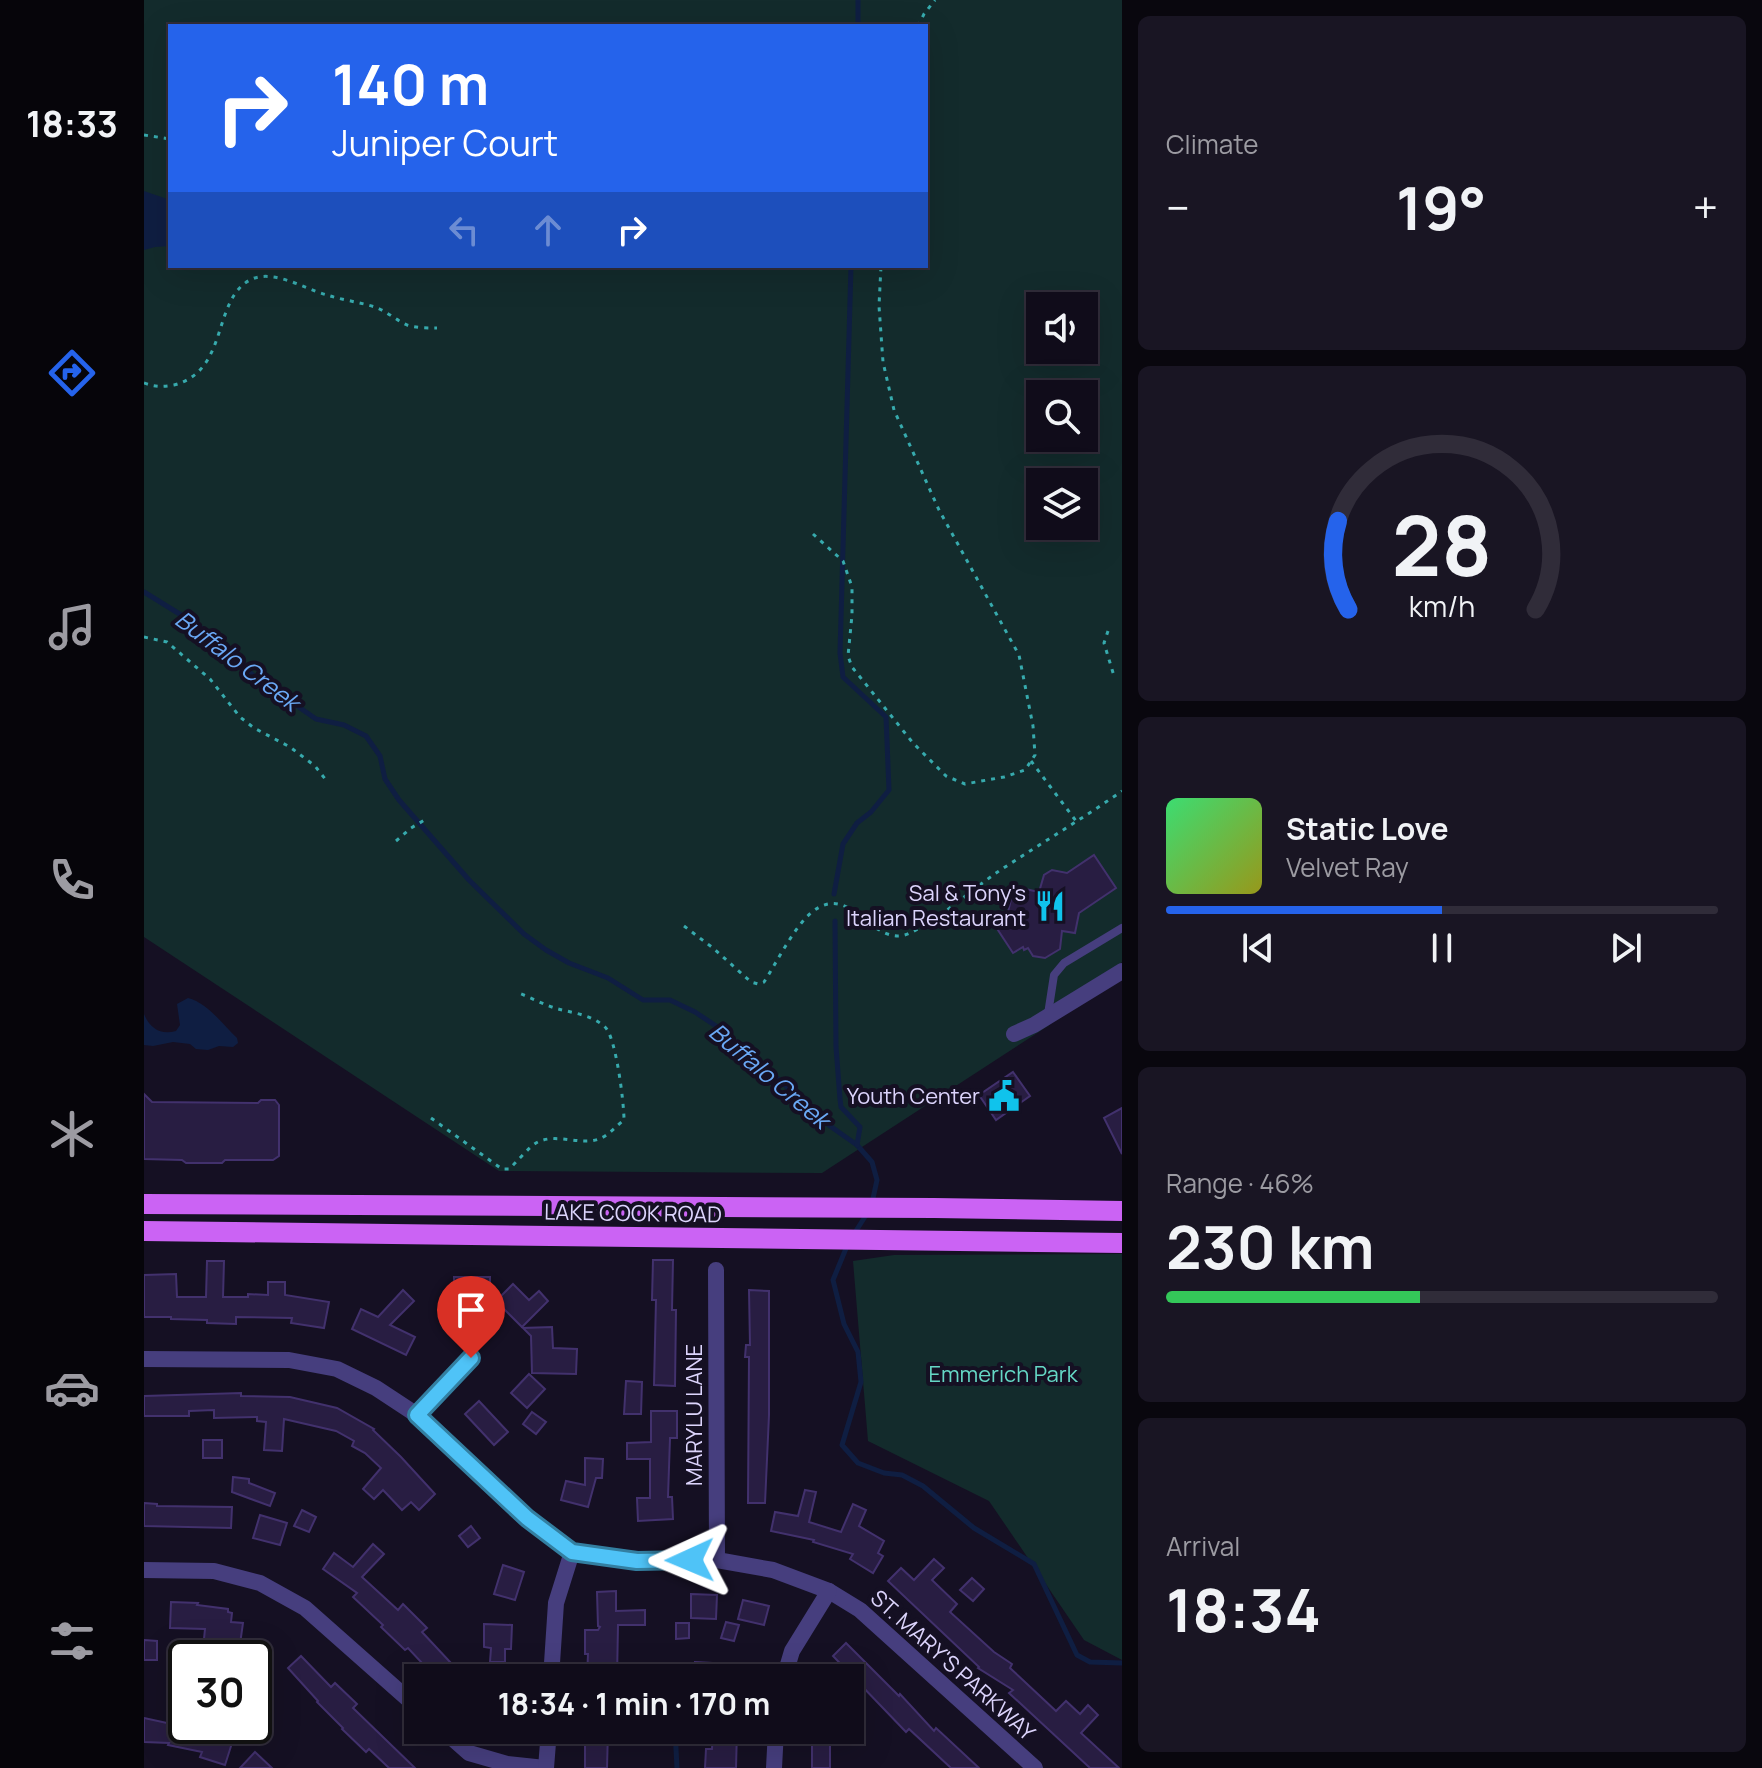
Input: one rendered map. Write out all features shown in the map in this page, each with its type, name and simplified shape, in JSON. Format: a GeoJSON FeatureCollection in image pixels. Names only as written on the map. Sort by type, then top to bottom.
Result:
{"type":"FeatureCollection","features":[{"type":"Feature","properties":{"kind":"main road","name":"LAKE COOK ROAD"},"geometry":{"type":"LineString","coordinates":[[144,1204],[1122,1211]]}},
{"type":"Feature","properties":{"kind":"main road","name":"LAKE COOK ROAD"},"geometry":{"type":"LineString","coordinates":[[144,1231],[1122,1243]]}},
{"type":"Feature","properties":{"kind":"street"},"geometry":{"type":"LineString","coordinates":[[1014,1034],[1122,971]]}},
{"type":"Feature","properties":{"kind":"street","name":"MARYLU LANE"},"geometry":{"type":"LineString","coordinates":[[716,1270],[717,1560]]}},
{"type":"Feature","properties":{"kind":"street"},"geometry":{"type":"LineString","coordinates":[[417,1415],[471,1358]]}},
{"type":"Feature","properties":{"kind":"street","name":"ST. MARY'S PARKWAY"},"geometry":{"type":"LineString","coordinates":[[144,1359],[289,1360],[337,1369],[376,1388],[417,1415],[527,1518],[572,1552],[637,1561],[717,1560],[773,1570],[829,1591],[860,1610],[1035,1768]]}},
{"type":"Feature","properties":{"kind":"street"},"geometry":{"type":"LineString","coordinates":[[552,1664],[556,1603],[572,1552]]}},
{"type":"Feature","properties":{"kind":"street"},"geometry":{"type":"LineString","coordinates":[[144,1570],[214,1571],[260,1583],[305,1608],[404,1696]]}},
{"type":"Feature","properties":{"kind":"street"},"geometry":{"type":"LineString","coordinates":[[788,1664],[792,1651],[829,1591]]}},
{"type":"Feature","properties":{"kind":"street"},"geometry":{"type":"LineString","coordinates":[[459,1744],[469,1753],[507,1764],[546,1768],[548,1744]]}},
{"type":"Feature","properties":{"kind":"street"},"geometry":{"type":"LineString","coordinates":[[774,1768],[775,1744]]}},
{"type":"Feature","properties":{"kind":"lane"},"geometry":{"type":"LineString","coordinates":[[1047,1017],[1054,975],[1064,963],[1122,928]]}},
{"type":"Feature","properties":{"kind":"path"},"geometry":{"type":"LineString","coordinates":[[919,24],[935,0]]}},
{"type":"Feature","properties":{"kind":"path"},"geometry":{"type":"LineString","coordinates":[[144,135],[168,139]]}},
{"type":"Feature","properties":{"kind":"path"},"geometry":{"type":"LineString","coordinates":[[813,534],[843,561],[852,587],[848,656],[852,667],[913,743],[946,776],[965,784],[1025,770],[1035,755],[1033,726],[1019,655],[939,510],[894,410],[883,362],[879,306],[881,268]]}},
{"type":"Feature","properties":{"kind":"path"},"geometry":{"type":"LineString","coordinates":[[144,383],[154,387],[169,386],[188,380],[198,372],[218,339],[236,292],[254,278],[270,276],[292,282],[378,308],[406,324],[437,328]]}},
{"type":"Feature","properties":{"kind":"path"},"geometry":{"type":"LineString","coordinates":[[1108,631],[1104,643],[1114,676]]}},
{"type":"Feature","properties":{"kind":"path"},"geometry":{"type":"LineString","coordinates":[[144,637],[167,642],[210,679],[240,717],[290,747],[315,766],[326,780]]}},
{"type":"Feature","properties":{"kind":"path"},"geometry":{"type":"LineString","coordinates":[[1031,761],[1076,821]]}},
{"type":"Feature","properties":{"kind":"path"},"geometry":{"type":"LineString","coordinates":[[684,926],[751,982],[758,984],[764,982],[802,922],[815,910],[829,904],[845,906],[856,911],[877,930],[892,936],[905,936],[1122,791]]}},
{"type":"Feature","properties":{"kind":"path"},"geometry":{"type":"LineString","coordinates":[[396,841],[428,818]]}},
{"type":"Feature","properties":{"kind":"path"},"geometry":{"type":"LineString","coordinates":[[431,1118],[502,1169],[509,1169],[540,1141],[599,1139],[624,1120],[624,1099],[607,1028],[586,1015],[555,1008],[516,992]]}},
{"type":"Feature","properties":{"kind":"green space"},"geometry":{"type":"Polygon","coordinates":[[[144,0],[1122,0],[1122,962],[1048,1026],[822,1173],[499,1171],[144,937],[144,0]]]}},
{"type":"Feature","properties":{"kind":"green space","name":"Emmerich Park"},"geometry":{"type":"Polygon","coordinates":[[[1122,1254],[1122,1660],[1084,1640],[989,1501],[868,1441],[853,1261],[894,1255],[1122,1254]]]}},
{"type":"Feature","properties":{"kind":"water"},"geometry":{"type":"Polygon","coordinates":[[[144,191],[168,199],[168,246],[144,250],[144,191]]]}},
{"type":"Feature","properties":{"kind":"water"},"geometry":{"type":"Polygon","coordinates":[[[188,998],[209,1009],[237,1038],[238,1043],[233,1047],[219,1046],[208,1050],[173,1042],[144,1045],[144,1014],[149,1024],[157,1030],[176,1031],[180,1025],[177,1004],[188,998]]]}},
{"type":"Feature","properties":{"kind":"building","name":"Sal & Tony's Italian Restaurant"},"geometry":{"type":"Polygon","coordinates":[[[1094,855],[1116,888],[1079,913],[1075,933],[1062,931],[1060,949],[1045,958],[1033,956],[1028,948],[1024,950],[1023,947],[1013,953],[994,924],[1008,912],[1012,895],[1021,888],[1039,892],[1044,875],[1052,870],[1067,873],[1094,855]]]}},
{"type":"Feature","properties":{"kind":"building","name":"Youth Center"},"geometry":{"type":"Polygon","coordinates":[[[1013,1072],[1030,1096],[996,1120],[979,1095],[1013,1072]]]}},
{"type":"Feature","properties":{"kind":"building"},"geometry":{"type":"Polygon","coordinates":[[[144,1094],[152,1102],[258,1103],[261,1100],[275,1100],[279,1105],[279,1156],[273,1160],[225,1160],[222,1163],[144,1159],[144,1094]]]}},
{"type":"Feature","properties":{"kind":"building"},"geometry":{"type":"Polygon","coordinates":[[[1122,1108],[1122,1154],[1104,1118],[1122,1108]]]}},
{"type":"Feature","properties":{"kind":"building"},"geometry":{"type":"Polygon","coordinates":[[[653,1260],[673,1260],[675,1386],[654,1385],[656,1300],[652,1300],[653,1260]]]}},
{"type":"Feature","properties":{"kind":"building"},"geometry":{"type":"Polygon","coordinates":[[[207,1261],[224,1261],[223,1297],[268,1295],[268,1282],[285,1282],[285,1295],[329,1302],[324,1328],[291,1323],[292,1318],[236,1317],[236,1324],[144,1317],[144,1275],[176,1274],[177,1297],[206,1297],[207,1261]]]}},
{"type":"Feature","properties":{"kind":"building"},"geometry":{"type":"Polygon","coordinates":[[[454,1277],[490,1277],[490,1298],[454,1298],[454,1277]]]}},
{"type":"Feature","properties":{"kind":"building"},"geometry":{"type":"Polygon","coordinates":[[[513,1284],[529,1300],[539,1291],[548,1301],[522,1327],[496,1301],[513,1284]]]}},
{"type":"Feature","properties":{"kind":"building"},"geometry":{"type":"Polygon","coordinates":[[[403,1290],[414,1301],[390,1325],[415,1337],[406,1355],[352,1329],[361,1309],[378,1317],[403,1290]]]}},
{"type":"Feature","properties":{"kind":"building"},"geometry":{"type":"Polygon","coordinates":[[[749,1290],[769,1291],[765,1503],[748,1503],[749,1357],[745,1357],[746,1345],[750,1345],[749,1290]]]}},
{"type":"Feature","properties":{"kind":"building"},"geometry":{"type":"Polygon","coordinates":[[[552,1327],[553,1348],[577,1349],[576,1374],[532,1373],[531,1336],[523,1328],[552,1327]]]}},
{"type":"Feature","properties":{"kind":"building"},"geometry":{"type":"Polygon","coordinates":[[[529,1374],[545,1389],[527,1408],[511,1393],[529,1374]]]}},
{"type":"Feature","properties":{"kind":"building"},"geometry":{"type":"Polygon","coordinates":[[[626,1381],[642,1382],[641,1414],[624,1414],[626,1381]]]}},
{"type":"Feature","properties":{"kind":"building"},"geometry":{"type":"Polygon","coordinates":[[[241,1393],[241,1396],[290,1397],[337,1408],[374,1429],[435,1494],[419,1510],[411,1502],[402,1510],[383,1490],[374,1499],[363,1489],[381,1468],[352,1446],[354,1441],[336,1431],[284,1419],[282,1451],[264,1450],[266,1422],[257,1421],[257,1417],[214,1418],[214,1410],[189,1411],[189,1416],[144,1416],[144,1396],[241,1393]]]}},
{"type":"Feature","properties":{"kind":"building"},"geometry":{"type":"Polygon","coordinates":[[[479,1401],[508,1432],[494,1445],[465,1414],[479,1401]]]}},
{"type":"Feature","properties":{"kind":"building"},"geometry":{"type":"Polygon","coordinates":[[[651,1411],[677,1411],[677,1438],[670,1438],[668,1497],[672,1497],[673,1519],[638,1521],[637,1498],[650,1498],[650,1459],[627,1459],[627,1443],[651,1442],[651,1411]]]}},
{"type":"Feature","properties":{"kind":"building"},"geometry":{"type":"Polygon","coordinates":[[[532,1412],[546,1422],[536,1434],[523,1424],[532,1412]]]}},
{"type":"Feature","properties":{"kind":"building"},"geometry":{"type":"Polygon","coordinates":[[[203,1440],[222,1440],[222,1458],[203,1458],[203,1440]]]}},
{"type":"Feature","properties":{"kind":"building"},"geometry":{"type":"Polygon","coordinates":[[[585,1458],[603,1459],[602,1478],[596,1478],[588,1507],[561,1500],[566,1481],[585,1485],[585,1458]]]}},
{"type":"Feature","properties":{"kind":"building"},"geometry":{"type":"Polygon","coordinates":[[[233,1477],[249,1479],[249,1483],[275,1493],[270,1506],[232,1492],[233,1477]]]}},
{"type":"Feature","properties":{"kind":"building"},"geometry":{"type":"Polygon","coordinates":[[[805,1490],[816,1492],[809,1522],[841,1532],[853,1504],[866,1510],[859,1526],[884,1541],[878,1553],[883,1556],[873,1573],[850,1559],[853,1554],[814,1540],[771,1531],[775,1512],[798,1516],[805,1490]]]}},
{"type":"Feature","properties":{"kind":"building"},"geometry":{"type":"Polygon","coordinates":[[[144,1503],[157,1506],[232,1507],[231,1528],[144,1526],[144,1503]]]}},
{"type":"Feature","properties":{"kind":"building"},"geometry":{"type":"Polygon","coordinates":[[[302,1510],[316,1517],[309,1532],[294,1526],[302,1510]]]}},
{"type":"Feature","properties":{"kind":"building"},"geometry":{"type":"Polygon","coordinates":[[[260,1515],[287,1523],[280,1545],[253,1538],[260,1515]]]}},
{"type":"Feature","properties":{"kind":"building"},"geometry":{"type":"Polygon","coordinates":[[[471,1526],[480,1538],[468,1547],[459,1536],[471,1526]]]}},
{"type":"Feature","properties":{"kind":"building"},"geometry":{"type":"Polygon","coordinates":[[[373,1544],[384,1554],[362,1577],[398,1610],[403,1604],[427,1628],[422,1632],[452,1664],[423,1664],[353,1597],[357,1593],[323,1569],[334,1553],[353,1567],[373,1544]]]}},
{"type":"Feature","properties":{"kind":"building"},"geometry":{"type":"Polygon","coordinates":[[[934,1559],[944,1568],[932,1580],[957,1604],[950,1612],[1012,1664],[1010,1668],[1056,1711],[1066,1701],[1080,1714],[1088,1705],[1098,1715],[1081,1733],[1119,1768],[1090,1768],[1009,1693],[1013,1690],[978,1668],[888,1581],[901,1568],[914,1580],[934,1559]]]}},
{"type":"Feature","properties":{"kind":"building"},"geometry":{"type":"Polygon","coordinates":[[[503,1565],[524,1572],[515,1600],[494,1594],[503,1565]]]}},
{"type":"Feature","properties":{"kind":"building"},"geometry":{"type":"Polygon","coordinates":[[[972,1578],[984,1589],[973,1601],[960,1590],[972,1578]]]}},
{"type":"Feature","properties":{"kind":"building"},"geometry":{"type":"Polygon","coordinates":[[[616,1591],[616,1611],[645,1610],[645,1625],[618,1625],[617,1664],[588,1664],[585,1630],[598,1630],[600,1627],[597,1592],[616,1591]]]}},
{"type":"Feature","properties":{"kind":"building"},"geometry":{"type":"Polygon","coordinates":[[[691,1594],[717,1595],[716,1619],[691,1618],[691,1594]]]}},
{"type":"Feature","properties":{"kind":"building"},"geometry":{"type":"Polygon","coordinates":[[[743,1600],[769,1606],[764,1625],[738,1619],[743,1600]]]}},
{"type":"Feature","properties":{"kind":"building"},"geometry":{"type":"Polygon","coordinates":[[[171,1602],[228,1609],[232,1613],[231,1622],[243,1623],[241,1640],[204,1639],[205,1629],[170,1628],[171,1602]]]}},
{"type":"Feature","properties":{"kind":"building"},"geometry":{"type":"Polygon","coordinates":[[[726,1622],[739,1625],[734,1641],[721,1638],[726,1622]]]}},
{"type":"Feature","properties":{"kind":"building"},"geometry":{"type":"Polygon","coordinates":[[[676,1623],[689,1623],[689,1638],[676,1639],[676,1623]]]}},
{"type":"Feature","properties":{"kind":"building"},"geometry":{"type":"Polygon","coordinates":[[[484,1624],[512,1625],[511,1649],[505,1649],[505,1662],[490,1662],[491,1648],[484,1647],[484,1624]]]}},
{"type":"Feature","properties":{"kind":"building"},"geometry":{"type":"Polygon","coordinates":[[[144,1640],[157,1641],[157,1660],[144,1660],[144,1640]]]}},
{"type":"Feature","properties":{"kind":"building"},"geometry":{"type":"Polygon","coordinates":[[[846,1643],[934,1731],[936,1728],[979,1768],[951,1768],[909,1729],[906,1732],[864,1688],[864,1664],[841,1664],[833,1656],[846,1643]]]}},
{"type":"Feature","properties":{"kind":"building"},"geometry":{"type":"Polygon","coordinates":[[[301,1656],[331,1687],[335,1683],[357,1704],[353,1708],[415,1768],[389,1768],[342,1729],[288,1668],[301,1656]]]}},
{"type":"Feature","properties":{"kind":"building"},"geometry":{"type":"Polygon","coordinates":[[[144,1718],[168,1723],[168,1743],[144,1742],[144,1718]]]}},
{"type":"Feature","properties":{"kind":"building"},"geometry":{"type":"Polygon","coordinates":[[[232,1744],[225,1765],[200,1757],[202,1752],[168,1745],[232,1744]]]}},
{"type":"Feature","properties":{"kind":"building"},"geometry":{"type":"Polygon","coordinates":[[[585,1744],[608,1744],[607,1768],[585,1768],[585,1744]]]}},
{"type":"Feature","properties":{"kind":"building"},"geometry":{"type":"Polygon","coordinates":[[[712,1744],[737,1744],[736,1768],[705,1768],[706,1749],[712,1749],[712,1744]]]}},
{"type":"Feature","properties":{"kind":"building"},"geometry":{"type":"Polygon","coordinates":[[[812,1744],[830,1744],[830,1768],[812,1768],[812,1744]]]}},
{"type":"Feature","properties":{"kind":"building"},"geometry":{"type":"Polygon","coordinates":[[[255,1752],[272,1768],[240,1768],[255,1752]]]}},
{"type":"Feature","properties":{"kind":"waterway"},"geometry":{"type":"LineString","coordinates":[[858,0],[858,24]]}},
{"type":"Feature","properties":{"kind":"waterway"},"geometry":{"type":"LineString","coordinates":[[834,894],[843,844],[857,823],[889,790],[886,717],[843,677],[840,653],[851,268]]}},
{"type":"Feature","properties":{"kind":"waterway","name":"Buffalo Creek"},"geometry":{"type":"LineString","coordinates":[[144,592],[199,626],[254,676],[316,719],[344,725],[366,736],[380,756],[385,779],[399,800],[469,880],[524,934],[569,963],[608,978],[643,1000],[670,1000],[719,1028],[793,1092],[813,1114],[857,1145],[872,1162],[877,1180],[872,1203]]}},
{"type":"Feature","properties":{"kind":"waterway"},"geometry":{"type":"LineString","coordinates":[[835,921],[836,1047],[840,1099],[841,1107],[860,1127],[857,1145]]}},
{"type":"Feature","properties":{"kind":"waterway","name":"Buffalo Creek"},"geometry":{"type":"LineString","coordinates":[[854,1234],[868,1212]]}},
{"type":"Feature","properties":{"kind":"waterway","name":"Buffalo Creek"},"geometry":{"type":"LineString","coordinates":[[847,1246],[833,1280],[844,1324],[858,1352],[861,1382],[842,1445],[858,1463],[884,1473],[902,1475],[923,1486],[974,1528],[1034,1564],[1077,1655],[1090,1662],[1122,1663]]}},
{"type":"Feature","properties":{"kind":"waterway"},"geometry":{"type":"LineString","coordinates":[[676,1744],[677,1768]]}},
{"type":"Feature","properties":{"kind":"place","name":"Sal & Tony's Italian Restaurant"},"geometry":{"type":"Point","coordinates":[1050,906]}},
{"type":"Feature","properties":{"kind":"place","name":"Youth Center"},"geometry":{"type":"Point","coordinates":[1004,1096]}},
{"type":"Feature","properties":{"kind":"route"},"geometry":{"type":"LineString","coordinates":[[471,1358],[417,1415],[527,1518],[572,1552],[637,1561],[690,1560]]}}]}
